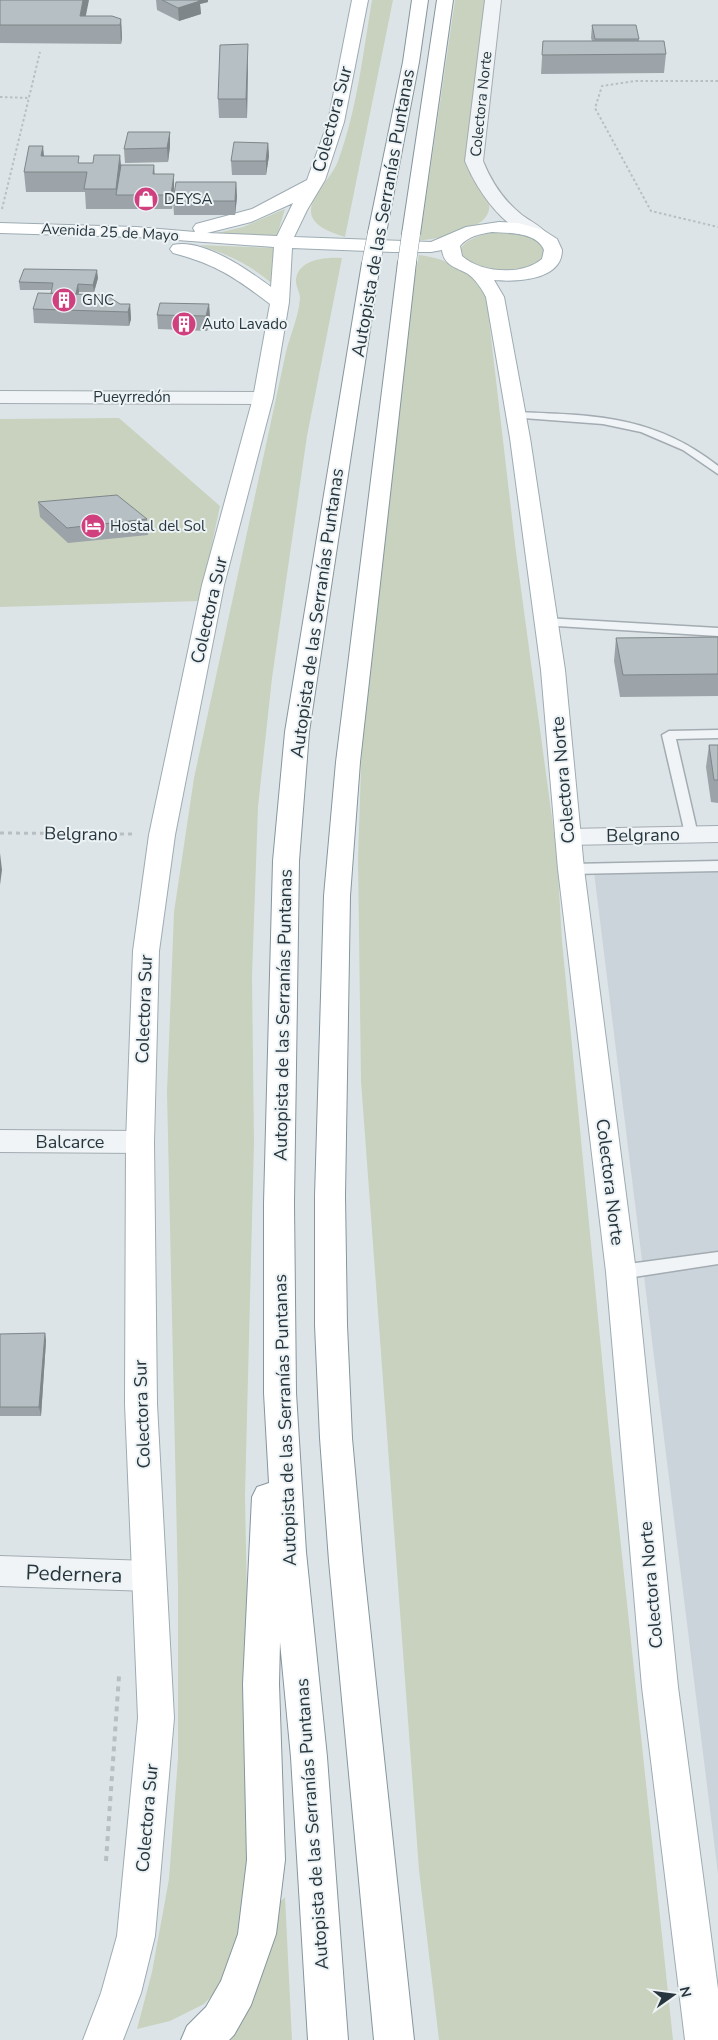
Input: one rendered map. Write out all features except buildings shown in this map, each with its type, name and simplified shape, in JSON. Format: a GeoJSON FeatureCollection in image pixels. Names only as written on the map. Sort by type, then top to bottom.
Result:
{"type":"FeatureCollection","features":[{"type":"Feature","properties":{"kind":"main road","name":"Colectora Sur"},"geometry":{"type":"LineString","coordinates":[[103,2040],[121,1993],[136,1936],[156,1718],[140,1404],[140,1142],[146,951],[162,835],[213,585],[263,398],[280,302],[283,242],[298,210],[316,180],[336,122],[360,0]]}},
{"type":"Feature","properties":{"kind":"main road","name":"Autopista de las Serranías Puntanas"},"geometry":{"type":"LineString","coordinates":[[394,2040],[346,1561],[336,1438],[331,1325],[330,1196],[337,896],[391,257],[377,233],[411,62],[420,0]]}},
{"type":"Feature","properties":{"kind":"main road","name":"Autopista de las Serranías Puntanas"},"geometry":{"type":"LineString","coordinates":[[328,2040],[308,1757],[289,1552],[280,1393],[279,1203],[286,861],[297,732],[391,257],[412,234],[445,0]]}},
{"type":"Feature","properties":{"kind":"main road"},"geometry":{"type":"LineString","coordinates":[[136,238],[238,221],[286,202],[316,180]]}},
{"type":"Feature","properties":{"kind":"main road","name":"Avenida 25 de Mayo"},"geometry":{"type":"LineString","coordinates":[[391,257],[441,245],[469,232],[509,227],[538,234]]}},
{"type":"Feature","properties":{"kind":"main road","name":"Avenida 25 de Mayo"},"geometry":{"type":"LineString","coordinates":[[0,228],[136,238]]}},
{"type":"Feature","properties":{"kind":"main road"},"geometry":{"type":"LineString","coordinates":[[469,232],[455,240],[450,247],[451,255],[466,267],[503,276],[521,274],[541,268]]}},
{"type":"Feature","properties":{"kind":"main road"},"geometry":{"type":"LineString","coordinates":[[498,326],[516,294],[553,256],[553,248],[548,241],[538,234]]}},
{"type":"Feature","properties":{"kind":"main road"},"geometry":{"type":"LineString","coordinates":[[136,238],[210,256],[238,271],[280,302]]}},
{"type":"Feature","properties":{"kind":"main road","name":"Avenida 25 de Mayo"},"geometry":{"type":"LineString","coordinates":[[0,239],[136,238],[283,242],[391,257],[431,252],[443,255],[466,267]]}},
{"type":"Feature","properties":{"kind":"main road","name":"Colectora Norte"},"geometry":{"type":"LineString","coordinates":[[466,267],[490,287],[495,297],[498,326],[505,353],[514,415],[520,438],[553,670],[571,869],[621,1272],[660,1687],[705,2040]]}},
{"type":"Feature","properties":{"kind":"main road"},"geometry":{"type":"LineString","coordinates":[[201,2040],[220,2021],[237,1991],[257,1934],[266,1860],[261,1684],[269,1526],[270,1404],[279,1203]]}},
{"type":"Feature","properties":{"kind":"street","name":"Colectora Norte"},"geometry":{"type":"LineString","coordinates":[[494,0],[474,147],[474,160],[482,182],[498,202],[516,220],[538,234]]}},
{"type":"Feature","properties":{"kind":"street"},"geometry":{"type":"LineString","coordinates":[[469,232],[487,224],[498,214],[498,202]]}},
{"type":"Feature","properties":{"kind":"street","name":"Pueyrredón"},"geometry":{"type":"LineString","coordinates":[[0,397],[263,398]]}},
{"type":"Feature","properties":{"kind":"street","name":"Belgrano"},"geometry":{"type":"LineString","coordinates":[[568,836],[718,834]]}},
{"type":"Feature","properties":{"kind":"street","name":"Balcarce"},"geometry":{"type":"LineString","coordinates":[[0,1141],[140,1142]]}},
{"type":"Feature","properties":{"kind":"street","name":"Pedernera"},"geometry":{"type":"LineString","coordinates":[[0,1571],[149,1576]]}},
{"type":"Feature","properties":{"kind":"lane"},"geometry":{"type":"LineString","coordinates":[[514,415],[610,420],[651,430],[689,448],[718,471]]}},
{"type":"Feature","properties":{"kind":"lane"},"geometry":{"type":"LineString","coordinates":[[545,622],[718,632]]}},
{"type":"Feature","properties":{"kind":"lane"},"geometry":{"type":"LineString","coordinates":[[691,834],[669,735],[718,734]]}},
{"type":"Feature","properties":{"kind":"lane"},"geometry":{"type":"LineString","coordinates":[[571,869],[718,866]]}},
{"type":"Feature","properties":{"kind":"lane"},"geometry":{"type":"LineString","coordinates":[[621,1272],[718,1258]]}},
{"type":"Feature","properties":{"kind":"path"},"geometry":{"type":"LineString","coordinates":[[2,209],[40,52]]}},
{"type":"Feature","properties":{"kind":"path"},"geometry":{"type":"LineString","coordinates":[[718,81],[635,81],[602,86],[595,108],[651,211],[718,227]]}},
{"type":"Feature","properties":{"kind":"path"},"geometry":{"type":"LineString","coordinates":[[0,97],[29,98]]}},
{"type":"Feature","properties":{"kind":"path","name":"Belgrano"},"geometry":{"type":"LineString","coordinates":[[0,833],[162,835]]}},
{"type":"Feature","properties":{"kind":"path"},"geometry":{"type":"LineString","coordinates":[[106,1865],[119,1669]]}},
{"type":"Feature","properties":{"kind":"shaded area"},"geometry":{"type":"Polygon","coordinates":[[[718,863],[718,1874],[593,864],[718,863]]]}},
{"type":"Feature","properties":{"kind":"green space"},"geometry":{"type":"Polygon","coordinates":[[[372,0],[393,0],[345,237],[319,225],[312,217],[311,211],[318,192],[338,161],[345,142],[359,81],[372,0]]]}},
{"type":"Feature","properties":{"kind":"green space"},"geometry":{"type":"Polygon","coordinates":[[[455,0],[486,0],[468,164],[486,195],[489,208],[487,215],[475,226],[456,234],[420,240],[455,0]]]}},
{"type":"Feature","properties":{"kind":"green space"},"geometry":{"type":"Polygon","coordinates":[[[285,209],[277,235],[274,237],[209,235],[243,227],[285,209]]]}},
{"type":"Feature","properties":{"kind":"green space"},"geometry":{"type":"Polygon","coordinates":[[[495,232],[519,233],[538,241],[545,248],[543,256],[535,263],[506,271],[489,269],[472,263],[464,257],[461,252],[462,247],[467,242],[481,235],[495,232]]]}},
{"type":"Feature","properties":{"kind":"green space"},"geometry":{"type":"Polygon","coordinates":[[[200,245],[276,248],[275,286],[240,262],[200,245]]]}},
{"type":"Feature","properties":{"kind":"green space"},"geometry":{"type":"Polygon","coordinates":[[[419,255],[451,264],[470,275],[484,292],[487,303],[516,552],[557,855],[562,941],[609,1432],[673,2040],[439,2040],[419,1870],[361,1081],[358,859],[363,709],[403,336],[419,255]]]}},
{"type":"Feature","properties":{"kind":"green space"},"geometry":{"type":"Polygon","coordinates":[[[342,258],[307,436],[272,678],[258,807],[252,976],[254,1142],[245,1496],[251,1810],[249,1909],[225,1982],[204,2004],[170,2021],[137,2029],[152,1972],[169,1879],[178,1758],[178,1587],[167,1092],[174,912],[194,778],[286,352],[299,305],[300,296],[296,279],[298,272],[308,263],[321,259],[342,258]]]}},
{"type":"Feature","properties":{"kind":"green space"},"geometry":{"type":"Polygon","coordinates":[[[119,418],[220,506],[200,601],[0,607],[0,419],[119,418]]]}},
{"type":"Feature","properties":{"kind":"green space"},"geometry":{"type":"Polygon","coordinates":[[[285,1897],[292,2040],[231,2040],[246,2012],[273,1909],[285,1897]]]}},
{"type":"Feature","properties":{"kind":"place","name":"DEYSA"},"geometry":{"type":"Point","coordinates":[146,199]}},
{"type":"Feature","properties":{"kind":"place","name":"GNC"},"geometry":{"type":"Point","coordinates":[64,300]}},
{"type":"Feature","properties":{"kind":"place","name":"Auto Lavado"},"geometry":{"type":"Point","coordinates":[184,324]}},
{"type":"Feature","properties":{"kind":"place","name":"Hostal del Sol"},"geometry":{"type":"Point","coordinates":[93,526]}}]}
